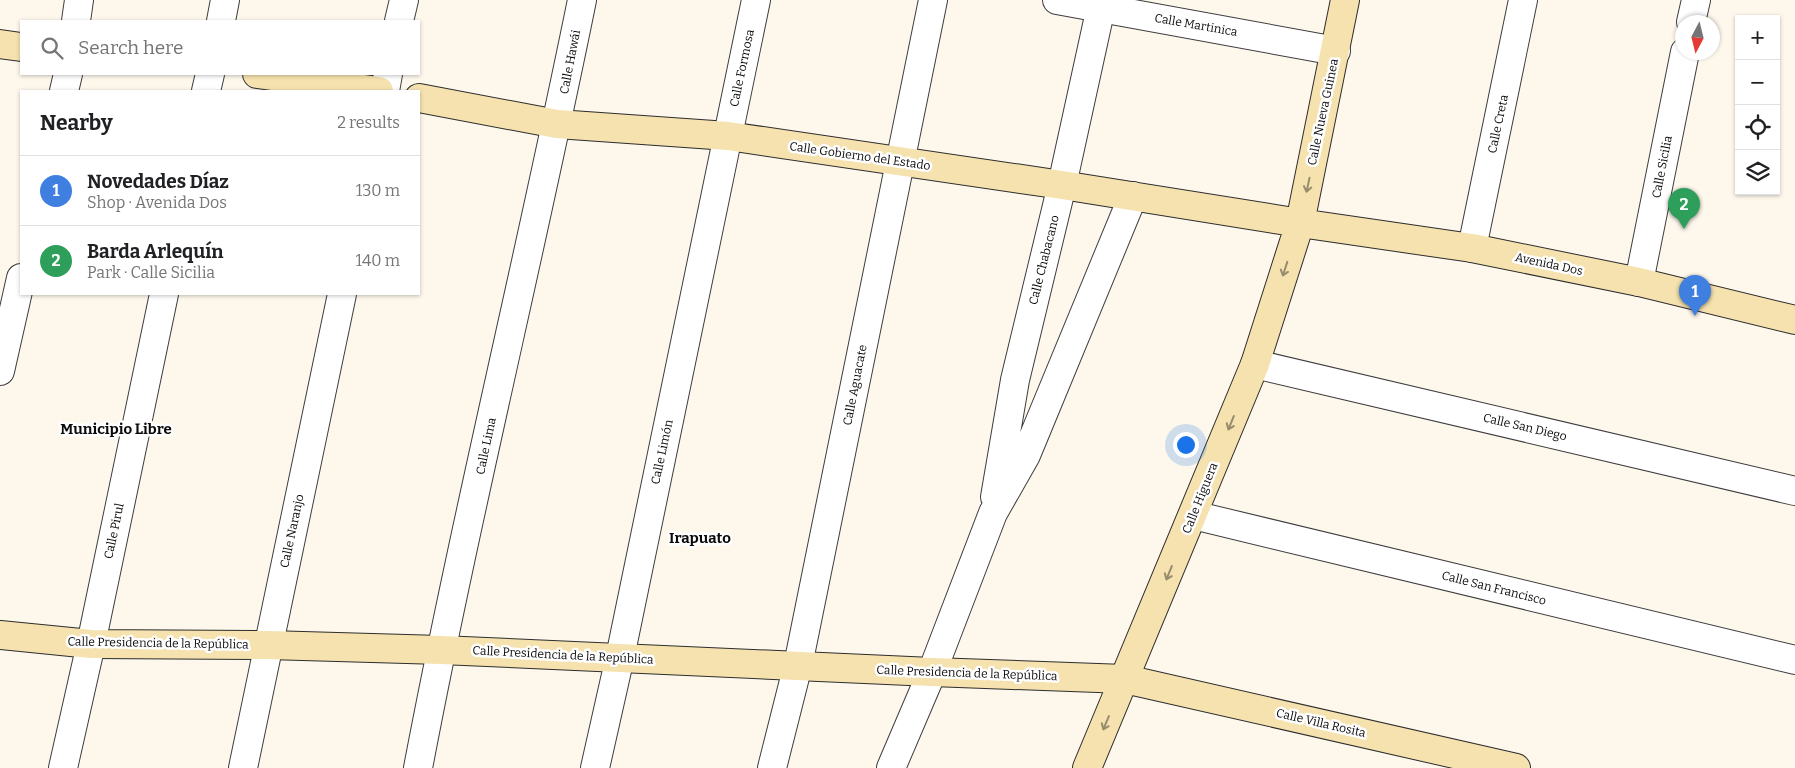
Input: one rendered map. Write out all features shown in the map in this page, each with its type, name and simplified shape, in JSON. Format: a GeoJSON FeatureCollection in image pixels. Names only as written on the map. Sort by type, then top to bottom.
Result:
{"type":"FeatureCollection","features":[{"type":"Feature","properties":{"kind":"street"},"geometry":{"type":"LineString","coordinates":[[76,20],[79,0]]}},
{"type":"Feature","properties":{"kind":"street"},"geometry":{"type":"LineString","coordinates":[[220,20],[225,0]]}},
{"type":"Feature","properties":{"kind":"street"},"geometry":{"type":"LineString","coordinates":[[400,20],[404,0]]}},
{"type":"Feature","properties":{"kind":"street","name":"Calle Hawái"},"geometry":{"type":"LineString","coordinates":[[557,124],[582,0]]}},
{"type":"Feature","properties":{"kind":"street","name":"Calle Formosa"},"geometry":{"type":"LineString","coordinates":[[728,136],[756,0]]}},
{"type":"Feature","properties":{"kind":"street","name":"Calle Aguacate"},"geometry":{"type":"LineString","coordinates":[[772,768],[798,666],[933,0]]}},
{"type":"Feature","properties":{"kind":"street","name":"Calle Martinica"},"geometry":{"type":"LineString","coordinates":[[1057,0],[1336,51]]}},
{"type":"Feature","properties":{"kind":"street","name":"Calle Nueva Guinea"},"geometry":{"type":"LineString","coordinates":[[1300,223],[1345,0]]}},
{"type":"Feature","properties":{"kind":"street","name":"Calle Creta"},"geometry":{"type":"LineString","coordinates":[[1472,248],[1524,0]]}},
{"type":"Feature","properties":{"kind":"street"},"geometry":{"type":"LineString","coordinates":[[1693,15],[1696,0]]}},
{"type":"Feature","properties":{"kind":"street","name":"Calle Chabacano"},"geometry":{"type":"LineString","coordinates":[[993,513],[1015,380],[1062,185],[1100,8]]}},
{"type":"Feature","properties":{"kind":"street"},"geometry":{"type":"LineString","coordinates":[[0,44],[20,47]]}},
{"type":"Feature","properties":{"kind":"street","name":"Calle Sicilia"},"geometry":{"type":"LineString","coordinates":[[1639,282],[1683,60]]}},
{"type":"Feature","properties":{"kind":"street"},"geometry":{"type":"LineString","coordinates":[[64,90],[68,75]]}},
{"type":"Feature","properties":{"kind":"street"},"geometry":{"type":"LineString","coordinates":[[206,90],[210,75]]}},
{"type":"Feature","properties":{"kind":"street"},"geometry":{"type":"LineString","coordinates":[[264,75],[372,90]]}},
{"type":"Feature","properties":{"kind":"street"},"geometry":{"type":"LineString","coordinates":[[385,90],[388,75]]}},
{"type":"Feature","properties":{"kind":"street","name":"Calle Gobierno del Estado"},"geometry":{"type":"LineString","coordinates":[[420,98],[557,124],[728,136],[1062,185],[1300,223]]}},
{"type":"Feature","properties":{"kind":"street","name":"Calle Lima"},"geometry":{"type":"LineString","coordinates":[[418,768],[441,650],[557,124]]}},
{"type":"Feature","properties":{"kind":"street","name":"Calle Limón"},"geometry":{"type":"LineString","coordinates":[[595,768],[620,657],[728,136]]}},
{"type":"Feature","properties":{"kind":"street","name":"Calle Chabacano"},"geometry":{"type":"LineString","coordinates":[[891,768],[932,672],[993,513],[1026,455],[1133,196]]}},
{"type":"Feature","properties":{"kind":"street","name":"Avenida Dos"},"geometry":{"type":"LineString","coordinates":[[1300,223],[1472,248],[1639,282],[1795,320]]}},
{"type":"Feature","properties":{"kind":"street","name":"Calle Higuera"},"geometry":{"type":"LineString","coordinates":[[1087,768],[1255,364],[1300,223]]}},
{"type":"Feature","properties":{"kind":"street"},"geometry":{"type":"LineString","coordinates":[[0,371],[20,282]]}},
{"type":"Feature","properties":{"kind":"street","name":"Calle Pirul"},"geometry":{"type":"LineString","coordinates":[[63,768],[91,644],[164,295]]}},
{"type":"Feature","properties":{"kind":"street","name":"Calle Naranjo"},"geometry":{"type":"LineString","coordinates":[[243,768],[342,295]]}},
{"type":"Feature","properties":{"kind":"street","name":"Calle San Diego"},"geometry":{"type":"LineString","coordinates":[[1255,364],[1795,491]]}},
{"type":"Feature","properties":{"kind":"street","name":"Calle San Francisco"},"geometry":{"type":"LineString","coordinates":[[1193,515],[1795,660]]}},
{"type":"Feature","properties":{"kind":"street","name":"Calle Presidencia de la República"},"geometry":{"type":"LineString","coordinates":[[0,635],[91,644],[268,645],[441,650],[1125,679]]}},
{"type":"Feature","properties":{"kind":"street","name":"Calle Villa Rosita"},"geometry":{"type":"LineString","coordinates":[[1125,679],[1516,768]]}},
{"type":"Feature","properties":{"kind":"place","name":"Barda Arlequín"},"geometry":{"type":"Point","coordinates":[1684,229]}},
{"type":"Feature","properties":{"kind":"place","name":"Novedades Díaz"},"geometry":{"type":"Point","coordinates":[1695,316]}},
{"type":"Feature","properties":{"kind":"district","name":"Municipio Libre"},"geometry":{"type":"Point","coordinates":[116,429]}},
{"type":"Feature","properties":{"kind":"district","name":"Irapuato"},"geometry":{"type":"Point","coordinates":[700,538]}}]}
